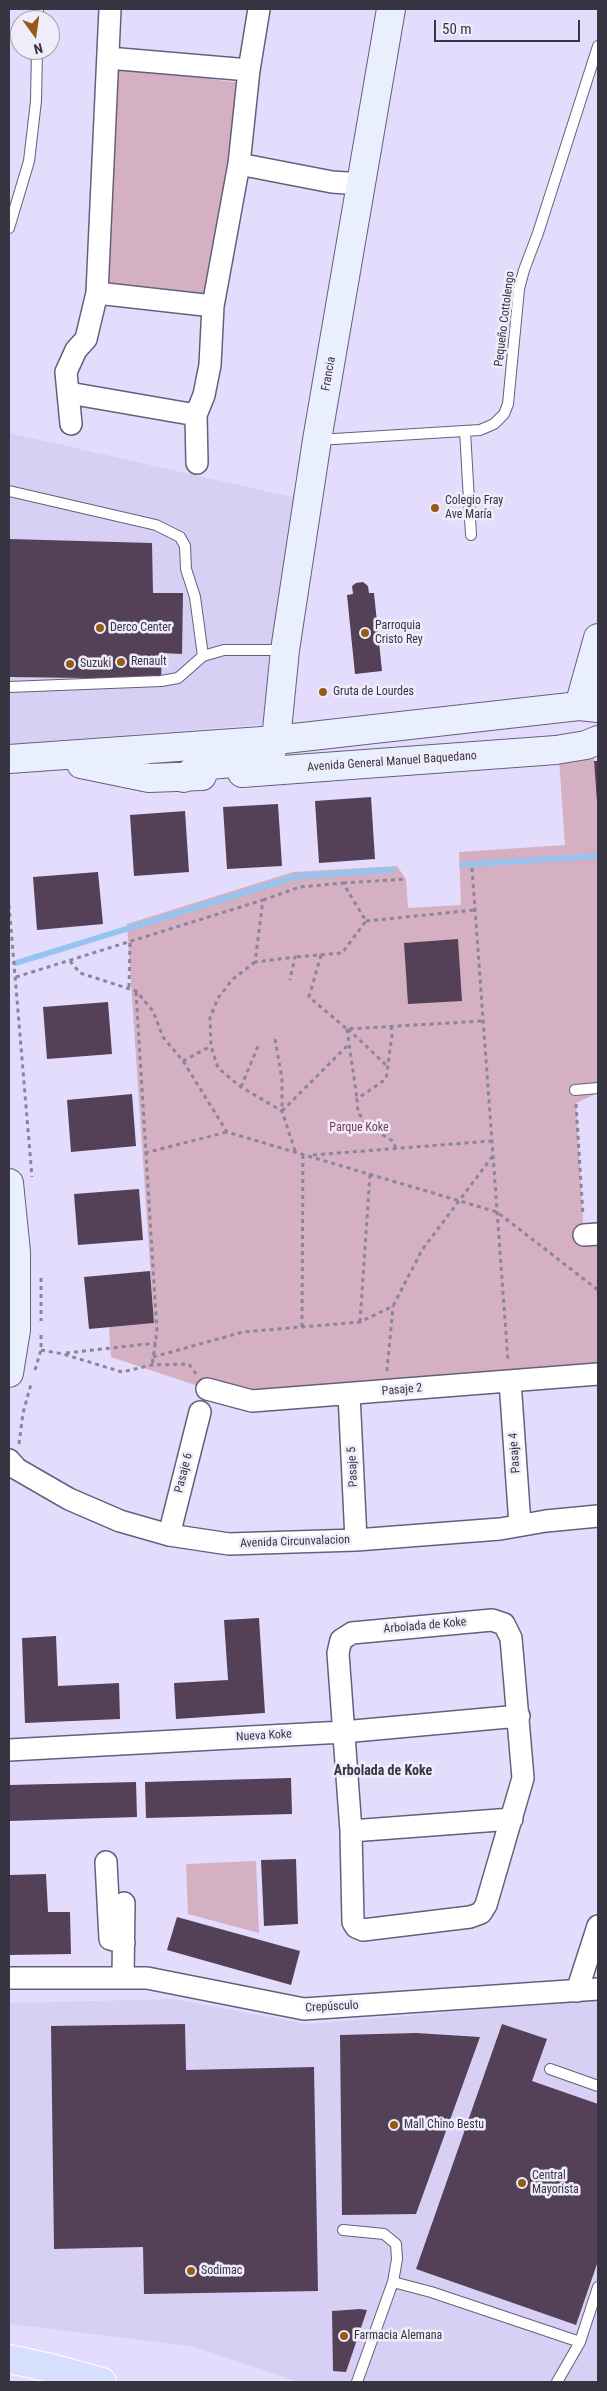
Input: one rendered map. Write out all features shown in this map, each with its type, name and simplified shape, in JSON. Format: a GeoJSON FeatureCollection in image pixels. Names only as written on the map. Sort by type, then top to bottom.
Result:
{"type":"FeatureCollection","features":[{"type":"Feature","properties":{"kind":"main road","name":"Francia"},"geometry":{"type":"LineString","coordinates":[[276,740],[285,650],[317,440],[391,9]]}},
{"type":"Feature","properties":{"kind":"main road"},"geometry":{"type":"LineString","coordinates":[[589,707],[598,638]]}},
{"type":"Feature","properties":{"kind":"main road","name":"Avenida General Manuel Baquedano"},"geometry":{"type":"LineString","coordinates":[[9,759],[276,740],[589,707]]}},
{"type":"Feature","properties":{"kind":"main road","name":"Avenida General Manuel Baquedano"},"geometry":{"type":"LineString","coordinates":[[184,778],[196,770],[210,765],[254,761],[264,758],[271,752],[276,740]]}},
{"type":"Feature","properties":{"kind":"main road","name":"Avenida General Manuel Baquedano"},"geometry":{"type":"LineString","coordinates":[[38,758],[110,769],[149,778],[184,778],[556,750],[586,745],[598,740]]}},
{"type":"Feature","properties":{"kind":"main road"},"geometry":{"type":"LineString","coordinates":[[9,1182],[16,1252],[16,1330],[9,1373]]}},
{"type":"Feature","properties":{"kind":"main road"},"geometry":{"type":"LineString","coordinates":[[9,2359],[102,2382]]}},
{"type":"Feature","properties":{"kind":"street"},"geometry":{"type":"LineString","coordinates":[[71,424],[66,372],[76,350],[86,339],[97,293],[110,9]]}},
{"type":"Feature","properties":{"kind":"street"},"geometry":{"type":"LineString","coordinates":[[197,463],[196,415],[204,395],[210,365],[213,306],[239,164],[249,70],[259,9]]}},
{"type":"Feature","properties":{"kind":"street"},"geometry":{"type":"LineString","coordinates":[[108,58],[249,70]]}},
{"type":"Feature","properties":{"kind":"street"},"geometry":{"type":"LineString","coordinates":[[239,164],[332,182],[362,184]]}},
{"type":"Feature","properties":{"kind":"street"},"geometry":{"type":"LineString","coordinates":[[97,293],[213,306]]}},
{"type":"Feature","properties":{"kind":"street"},"geometry":{"type":"LineString","coordinates":[[69,393],[196,415]]}},
{"type":"Feature","properties":{"kind":"street","name":"Pasaje 2"},"geometry":{"type":"LineString","coordinates":[[207,1389],[236,1399],[252,1401],[598,1374]]}},
{"type":"Feature","properties":{"kind":"street","name":"Pasaje 4"},"geometry":{"type":"LineString","coordinates":[[510,1382],[520,1525]]}},
{"type":"Feature","properties":{"kind":"street","name":"Pasaje 5"},"geometry":{"type":"LineString","coordinates":[[349,1394],[356,1540]]}},
{"type":"Feature","properties":{"kind":"street","name":"Pasaje 6"},"geometry":{"type":"LineString","coordinates":[[169,1534],[200,1412]]}},
{"type":"Feature","properties":{"kind":"street","name":"Avenida Circunvalacion"},"geometry":{"type":"LineString","coordinates":[[9,1460],[17,1469],[69,1499],[120,1521],[169,1534],[229,1544],[356,1540],[500,1529],[598,1516]]}},
{"type":"Feature","properties":{"kind":"street","name":"Arbolada de Koke"},"geometry":{"type":"LineString","coordinates":[[492,1620],[504,1624],[511,1638],[524,1778],[481,1913],[470,1917],[364,1930],[356,1928],[352,1922],[351,1831],[343,1732],[338,1653],[341,1640],[352,1633],[492,1620]]}},
{"type":"Feature","properties":{"kind":"street","name":"Nueva Koke"},"geometry":{"type":"LineString","coordinates":[[9,1750],[343,1732],[519,1716]]}},
{"type":"Feature","properties":{"kind":"street"},"geometry":{"type":"LineString","coordinates":[[351,1831],[512,1819]]}},
{"type":"Feature","properties":{"kind":"street"},"geometry":{"type":"LineString","coordinates":[[106,1862],[110,1939],[124,1942]]}},
{"type":"Feature","properties":{"kind":"street"},"geometry":{"type":"LineString","coordinates":[[123,1978],[124,1903]]}},
{"type":"Feature","properties":{"kind":"street"},"geometry":{"type":"LineString","coordinates":[[577,1991],[598,1926]]}},
{"type":"Feature","properties":{"kind":"street","name":"Crepúsculo"},"geometry":{"type":"LineString","coordinates":[[9,1978],[123,1978],[160,1980],[304,2009],[598,1989]]}},
{"type":"Feature","properties":{"kind":"lane","name":"Pequeño Cottolengo"},"geometry":{"type":"LineString","coordinates":[[317,440],[480,430],[494,424],[504,414],[508,404],[519,289],[598,46]]}},
{"type":"Feature","properties":{"kind":"lane"},"geometry":{"type":"LineString","coordinates":[[9,228],[29,161],[36,101],[37,60]]}},
{"type":"Feature","properties":{"kind":"lane"},"geometry":{"type":"LineString","coordinates":[[465,431],[471,535]]}},
{"type":"Feature","properties":{"kind":"lane"},"geometry":{"type":"LineString","coordinates":[[9,490],[156,525],[180,537],[186,546],[186,569],[195,598],[203,656]]}},
{"type":"Feature","properties":{"kind":"lane"},"geometry":{"type":"LineString","coordinates":[[9,687],[161,682],[178,678],[203,656],[224,650],[285,650]]}},
{"type":"Feature","properties":{"kind":"lane"},"geometry":{"type":"LineString","coordinates":[[575,1090],[598,1088]]}},
{"type":"Feature","properties":{"kind":"lane"},"geometry":{"type":"LineString","coordinates":[[550,2069],[598,2086]]}},
{"type":"Feature","properties":{"kind":"lane"},"geometry":{"type":"LineString","coordinates":[[343,2230],[384,2234],[396,2244],[397,2259],[393,2282],[357,2382]]}},
{"type":"Feature","properties":{"kind":"lane"},"geometry":{"type":"LineString","coordinates":[[393,2282],[431,2292],[580,2342]]}},
{"type":"Feature","properties":{"kind":"lane"},"geometry":{"type":"LineString","coordinates":[[557,2382],[580,2342],[598,2288]]}},
{"type":"Feature","properties":{"kind":"path"},"geometry":{"type":"LineString","coordinates":[[472,868],[510,1382]]}},
{"type":"Feature","properties":{"kind":"path"},"geometry":{"type":"LineString","coordinates":[[16,978],[300,887],[406,879]]}},
{"type":"Feature","properties":{"kind":"path"},"geometry":{"type":"LineString","coordinates":[[343,884],[366,921]]}},
{"type":"Feature","properties":{"kind":"path"},"geometry":{"type":"LineString","coordinates":[[255,962],[263,900]]}},
{"type":"Feature","properties":{"kind":"path"},"geometry":{"type":"LineString","coordinates":[[282,1110],[241,1087],[218,1068],[210,1046],[210,1018],[218,998],[233,979],[255,962],[342,953],[366,921],[475,910]]}},
{"type":"Feature","properties":{"kind":"path"},"geometry":{"type":"LineString","coordinates":[[129,987],[130,942]]}},
{"type":"Feature","properties":{"kind":"path"},"geometry":{"type":"LineString","coordinates":[[321,955],[309,997],[388,1066]]}},
{"type":"Feature","properties":{"kind":"path"},"geometry":{"type":"LineString","coordinates":[[290,980],[295,958]]}},
{"type":"Feature","properties":{"kind":"path"},"geometry":{"type":"LineString","coordinates":[[70,961],[80,973],[136,990],[153,1011],[163,1037],[183,1061],[227,1132]]}},
{"type":"Feature","properties":{"kind":"path"},"geometry":{"type":"LineString","coordinates":[[136,990],[144,1153],[157,1332],[152,1365]]}},
{"type":"Feature","properties":{"kind":"path"},"geometry":{"type":"LineString","coordinates":[[347,1029],[483,1022]]}},
{"type":"Feature","properties":{"kind":"path"},"geometry":{"type":"LineString","coordinates":[[357,1098],[386,1079],[391,1026]]}},
{"type":"Feature","properties":{"kind":"path"},"geometry":{"type":"LineString","coordinates":[[347,1029],[358,1112],[367,1126],[393,1141],[396,1149]]}},
{"type":"Feature","properties":{"kind":"path"},"geometry":{"type":"LineString","coordinates":[[275,1039],[282,1079],[282,1110],[296,1152]]}},
{"type":"Feature","properties":{"kind":"path"},"geometry":{"type":"LineString","coordinates":[[282,1110],[350,1044]]}},
{"type":"Feature","properties":{"kind":"path"},"geometry":{"type":"LineString","coordinates":[[183,1061],[210,1046]]}},
{"type":"Feature","properties":{"kind":"path"},"geometry":{"type":"LineString","coordinates":[[241,1087],[258,1046]]}},
{"type":"Feature","properties":{"kind":"path"},"geometry":{"type":"LineString","coordinates":[[575,1090],[591,1235]]}},
{"type":"Feature","properties":{"kind":"path"},"geometry":{"type":"LineString","coordinates":[[144,1153],[227,1132],[497,1212],[598,1290]]}},
{"type":"Feature","properties":{"kind":"path"},"geometry":{"type":"LineString","coordinates":[[310,1156],[492,1141]]}},
{"type":"Feature","properties":{"kind":"path"},"geometry":{"type":"LineString","coordinates":[[302,1327],[303,1154]]}},
{"type":"Feature","properties":{"kind":"path"},"geometry":{"type":"LineString","coordinates":[[386,1391],[393,1306],[422,1250],[493,1156]]}},
{"type":"Feature","properties":{"kind":"path"},"geometry":{"type":"LineString","coordinates":[[360,1322],[370,1174]]}},
{"type":"Feature","properties":{"kind":"path"},"geometry":{"type":"LineString","coordinates":[[153,1357],[243,1332],[360,1322],[393,1306]]}},
{"type":"Feature","properties":{"kind":"path"},"geometry":{"type":"LineString","coordinates":[[63,1354],[156,1343]]}},
{"type":"Feature","properties":{"kind":"path"},"geometry":{"type":"LineString","coordinates":[[40,1350],[63,1354],[122,1372],[152,1365],[189,1364],[207,1389]]}},
{"type":"Feature","properties":{"kind":"shaded area","name":"Derco Center"},"geometry":{"type":"Polygon","coordinates":[[[9,433],[305,500],[269,724],[9,744],[9,433]]]}},
{"type":"Feature","properties":{"kind":"shaded area"},"geometry":{"type":"Polygon","coordinates":[[[174,1999],[307,2024],[598,2000],[598,2382],[299,2382],[191,2346],[9,2324],[9,2003],[174,1999]]]}},
{"type":"Feature","properties":{"kind":"green space"},"geometry":{"type":"Polygon","coordinates":[[[112,66],[241,83],[211,300],[102,290],[112,66]]]}},
{"type":"Feature","properties":{"kind":"green space","name":"Parque Koke"},"geometry":{"type":"Polygon","coordinates":[[[594,758],[598,822],[598,1093],[576,1103],[584,1235],[598,1234],[598,1374],[252,1401],[207,1389],[111,1357],[109,1327],[154,1323],[127,924],[293,872],[397,866],[406,879],[408,908],[461,905],[459,852],[565,845],[559,760],[594,758]]]}},
{"type":"Feature","properties":{"kind":"green space"},"geometry":{"type":"Polygon","coordinates":[[[256,1861],[259,1933],[188,1914],[186,1864],[256,1861]]]}},
{"type":"Feature","properties":{"kind":"building"},"geometry":{"type":"Polygon","coordinates":[[[9,539],[152,543],[153,593],[183,593],[182,654],[162,653],[161,679],[9,677],[9,539]]]}},
{"type":"Feature","properties":{"kind":"building","name":"Parroquia Cristo Rey"},"geometry":{"type":"Polygon","coordinates":[[[363,582],[368,586],[369,593],[374,593],[382,671],[355,674],[347,595],[353,594],[352,586],[363,582]]]}},
{"type":"Feature","properties":{"kind":"building"},"geometry":{"type":"Polygon","coordinates":[[[594,761],[598,761],[598,803],[597,803],[594,761]]]}},
{"type":"Feature","properties":{"kind":"building"},"geometry":{"type":"Polygon","coordinates":[[[371,797],[375,859],[319,863],[315,801],[371,797]]]}},
{"type":"Feature","properties":{"kind":"building"},"geometry":{"type":"Polygon","coordinates":[[[278,804],[282,866],[227,869],[223,807],[278,804]]]}},
{"type":"Feature","properties":{"kind":"building"},"geometry":{"type":"Polygon","coordinates":[[[185,811],[189,872],[134,876],[130,815],[185,811]]]}},
{"type":"Feature","properties":{"kind":"building"},"geometry":{"type":"Polygon","coordinates":[[[98,872],[103,924],[37,930],[33,877],[98,872]]]}},
{"type":"Feature","properties":{"kind":"building"},"geometry":{"type":"Polygon","coordinates":[[[458,939],[462,1001],[408,1004],[404,943],[458,939]]]}},
{"type":"Feature","properties":{"kind":"building"},"geometry":{"type":"Polygon","coordinates":[[[108,1002],[112,1054],[47,1059],[43,1007],[108,1002]]]}},
{"type":"Feature","properties":{"kind":"building"},"geometry":{"type":"Polygon","coordinates":[[[132,1094],[136,1146],[71,1152],[67,1100],[132,1094]]]}},
{"type":"Feature","properties":{"kind":"building"},"geometry":{"type":"Polygon","coordinates":[[[139,1189],[143,1240],[78,1245],[74,1194],[139,1189]]]}},
{"type":"Feature","properties":{"kind":"building"},"geometry":{"type":"Polygon","coordinates":[[[150,1271],[154,1323],[89,1329],[84,1277],[150,1271]]]}},
{"type":"Feature","properties":{"kind":"building"},"geometry":{"type":"Polygon","coordinates":[[[259,1618],[265,1713],[176,1719],[174,1683],[228,1680],[224,1620],[259,1618]]]}},
{"type":"Feature","properties":{"kind":"building"},"geometry":{"type":"Polygon","coordinates":[[[56,1636],[58,1686],[119,1683],[120,1719],[25,1723],[22,1638],[56,1636]]]}},
{"type":"Feature","properties":{"kind":"building"},"geometry":{"type":"Polygon","coordinates":[[[291,1778],[292,1814],[146,1818],[145,1782],[291,1778]]]}},
{"type":"Feature","properties":{"kind":"building"},"geometry":{"type":"Polygon","coordinates":[[[136,1782],[137,1817],[9,1821],[9,1785],[136,1782]]]}},
{"type":"Feature","properties":{"kind":"building"},"geometry":{"type":"Polygon","coordinates":[[[296,1859],[298,1924],[264,1926],[261,1860],[296,1859]]]}},
{"type":"Feature","properties":{"kind":"building"},"geometry":{"type":"Polygon","coordinates":[[[46,1874],[48,1912],[70,1912],[71,1954],[9,1955],[9,1875],[46,1874]]]}},
{"type":"Feature","properties":{"kind":"building"},"geometry":{"type":"Polygon","coordinates":[[[177,1917],[300,1951],[291,1985],[167,1950],[177,1917]]]}},
{"type":"Feature","properties":{"kind":"building"},"geometry":{"type":"Polygon","coordinates":[[[185,2024],[186,2070],[314,2067],[318,2291],[144,2294],[143,2247],[54,2249],[51,2026],[185,2024]]]}},
{"type":"Feature","properties":{"kind":"building","name":"Central Mayorista"},"geometry":{"type":"Polygon","coordinates":[[[502,2024],[547,2039],[532,2081],[598,2104],[598,2261],[576,2325],[416,2269],[502,2024]]]}},
{"type":"Feature","properties":{"kind":"building","name":"Mall Chino Bestu"},"geometry":{"type":"Polygon","coordinates":[[[416,2033],[480,2037],[416,2214],[342,2215],[340,2035],[416,2033]]]}},
{"type":"Feature","properties":{"kind":"building"},"geometry":{"type":"Polygon","coordinates":[[[367,2310],[346,2372],[333,2371],[332,2311],[367,2310]]]}},
{"type":"Feature","properties":{"kind":"waterway"},"geometry":{"type":"LineString","coordinates":[[462,865],[595,856]]}},
{"type":"Feature","properties":{"kind":"waterway"},"geometry":{"type":"LineString","coordinates":[[16,963],[298,876],[392,870]]}},
{"type":"Feature","properties":{"kind":"place","name":"Colegio Fray Ave María"},"geometry":{"type":"Point","coordinates":[435,508]}},
{"type":"Feature","properties":{"kind":"place","name":"Derco Center"},"geometry":{"type":"Point","coordinates":[100,628]}},
{"type":"Feature","properties":{"kind":"place","name":"Parroquia Cristo Rey"},"geometry":{"type":"Point","coordinates":[365,633]}},
{"type":"Feature","properties":{"kind":"place","name":"Renault"},"geometry":{"type":"Point","coordinates":[121,662]}},
{"type":"Feature","properties":{"kind":"place","name":"Suzuki"},"geometry":{"type":"Point","coordinates":[70,664]}},
{"type":"Feature","properties":{"kind":"place","name":"Gruta de Lourdes"},"geometry":{"type":"Point","coordinates":[323,692]}},
{"type":"Feature","properties":{"kind":"place","name":"Mall Chino Bestu"},"geometry":{"type":"Point","coordinates":[394,2125]}},
{"type":"Feature","properties":{"kind":"place","name":"Central Mayorista"},"geometry":{"type":"Point","coordinates":[522,2183]}},
{"type":"Feature","properties":{"kind":"place","name":"Sodimac"},"geometry":{"type":"Point","coordinates":[191,2271]}},
{"type":"Feature","properties":{"kind":"place","name":"Farmacia Alemana"},"geometry":{"type":"Point","coordinates":[344,2336]}},
{"type":"Feature","properties":{"kind":"district","name":"Arbolada de Koke"},"geometry":{"type":"Point","coordinates":[383,1771]}}]}
